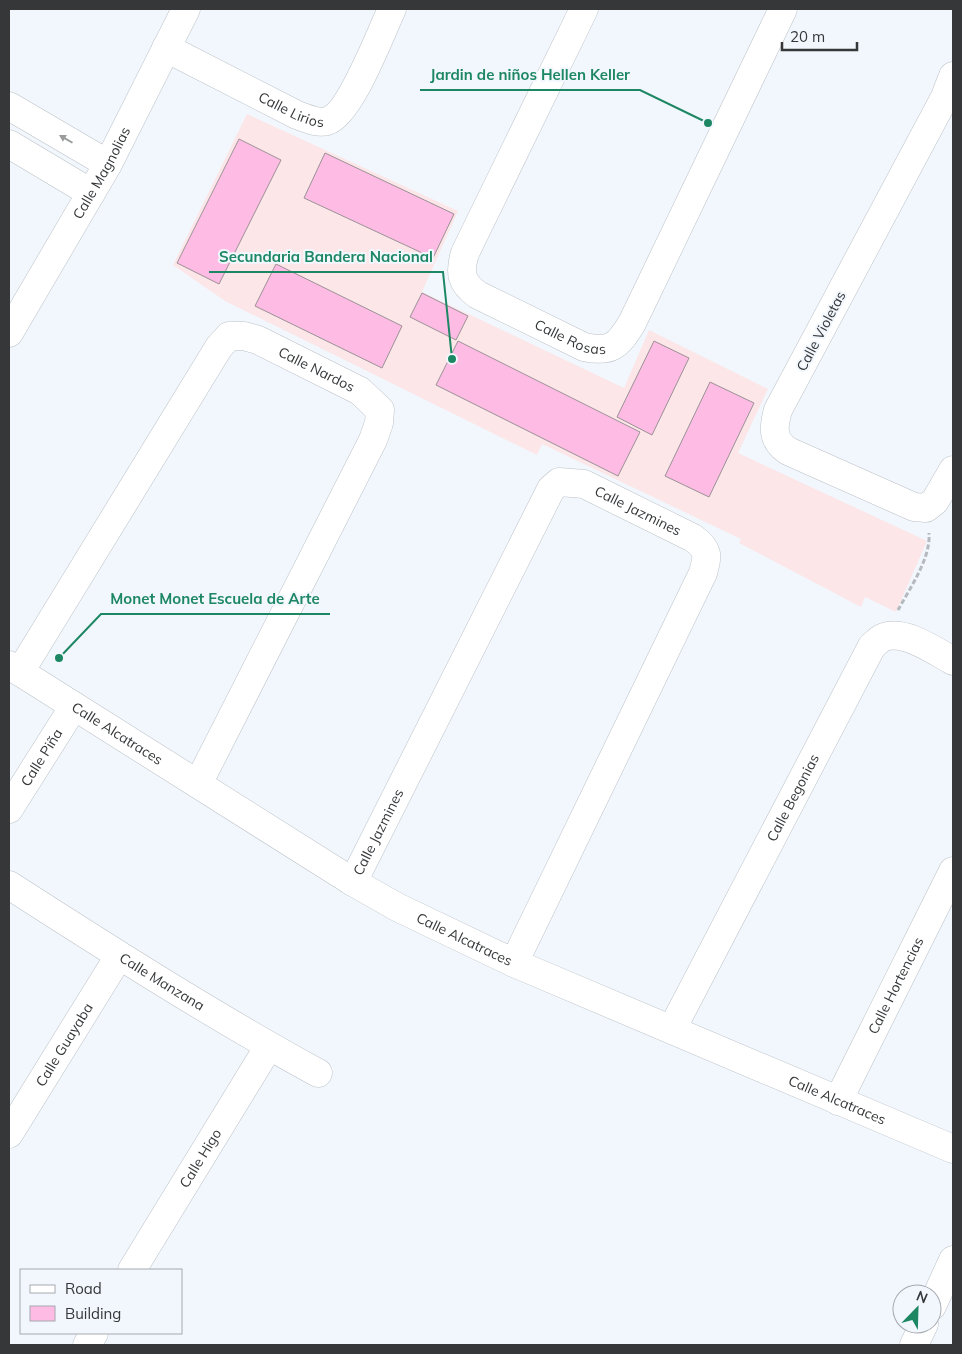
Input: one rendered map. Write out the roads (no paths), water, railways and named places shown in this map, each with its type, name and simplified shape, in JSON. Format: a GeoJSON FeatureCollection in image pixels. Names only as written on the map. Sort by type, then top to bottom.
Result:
{"type":"FeatureCollection","features":[{"type":"Feature","properties":{"kind":"street","name":"Calle Magnolias"},"geometry":{"type":"LineString","coordinates":[[9,333],[108,164],[186,9]]}},
{"type":"Feature","properties":{"kind":"street","name":"Calle Lirios"},"geometry":{"type":"LineString","coordinates":[[166,48],[297,115],[326,122],[337,116],[352,94],[392,9]]}},
{"type":"Feature","properties":{"kind":"street","name":"Calle Rosas"},"geometry":{"type":"LineString","coordinates":[[584,9],[465,253],[461,279],[468,288],[478,295],[584,347],[601,350],[610,348],[624,336],[632,323],[783,9]]}},
{"type":"Feature","properties":{"kind":"street","name":"Calle Violetas"},"geometry":{"type":"LineString","coordinates":[[953,76],[945,97],[778,410],[774,434],[780,445],[788,451],[914,507],[926,508],[935,501],[953,470]]}},
{"type":"Feature","properties":{"kind":"street"},"geometry":{"type":"LineString","coordinates":[[9,106],[108,164]]}},
{"type":"Feature","properties":{"kind":"street"},"geometry":{"type":"LineString","coordinates":[[9,144],[90,193]]}},
{"type":"Feature","properties":{"kind":"street","name":"Calle Nardos"},"geometry":{"type":"LineString","coordinates":[[15,669],[219,346],[229,336],[244,336],[258,340],[360,391],[380,410],[379,423],[374,440],[198,784]]}},
{"type":"Feature","properties":{"kind":"street","name":"Calle Jazmines"},"geometry":{"type":"LineString","coordinates":[[353,882],[551,489],[559,482],[584,484],[693,538],[704,546],[707,552],[703,573],[514,963]]}},
{"type":"Feature","properties":{"kind":"street","name":"Calle Begonias"},"geometry":{"type":"LineString","coordinates":[[672,1029],[872,646],[883,637],[898,636],[915,641],[953,661]]}},
{"type":"Feature","properties":{"kind":"street","name":"Calle Alcatraces"},"geometry":{"type":"LineString","coordinates":[[15,669],[353,882],[397,907],[514,963],[953,1149]]}},
{"type":"Feature","properties":{"kind":"street","name":"Calle Piña"},"geometry":{"type":"LineString","coordinates":[[9,809],[74,706]]}},
{"type":"Feature","properties":{"kind":"street","name":"Calle Hortencias"},"geometry":{"type":"LineString","coordinates":[[838,1101],[953,871]]}},
{"type":"Feature","properties":{"kind":"street","name":"Calle Manzana"},"geometry":{"type":"LineString","coordinates":[[9,885],[120,956],[269,1046],[318,1073]]}},
{"type":"Feature","properties":{"kind":"street","name":"Calle Guayaba"},"geometry":{"type":"LineString","coordinates":[[9,1134],[120,956]]}},
{"type":"Feature","properties":{"kind":"street","name":"Calle Higo"},"geometry":{"type":"LineString","coordinates":[[133,1269],[269,1046]]}},
{"type":"Feature","properties":{"kind":"street"},"geometry":{"type":"LineString","coordinates":[[942,1284],[953,1260]]}},
{"type":"Feature","properties":{"kind":"street"},"geometry":{"type":"LineString","coordinates":[[87,1345],[93,1334]]}},
{"type":"Feature","properties":{"kind":"place","name":"Jardin de niños Hellen Keller"},"geometry":{"type":"Point","coordinates":[708,123]}},
{"type":"Feature","properties":{"kind":"place","name":"Secundaria Bandera Nacional"},"geometry":{"type":"Point","coordinates":[452,359]}},
{"type":"Feature","properties":{"kind":"place","name":"Monet Monet Escuela de Arte"},"geometry":{"type":"Point","coordinates":[59,658]}}]}
